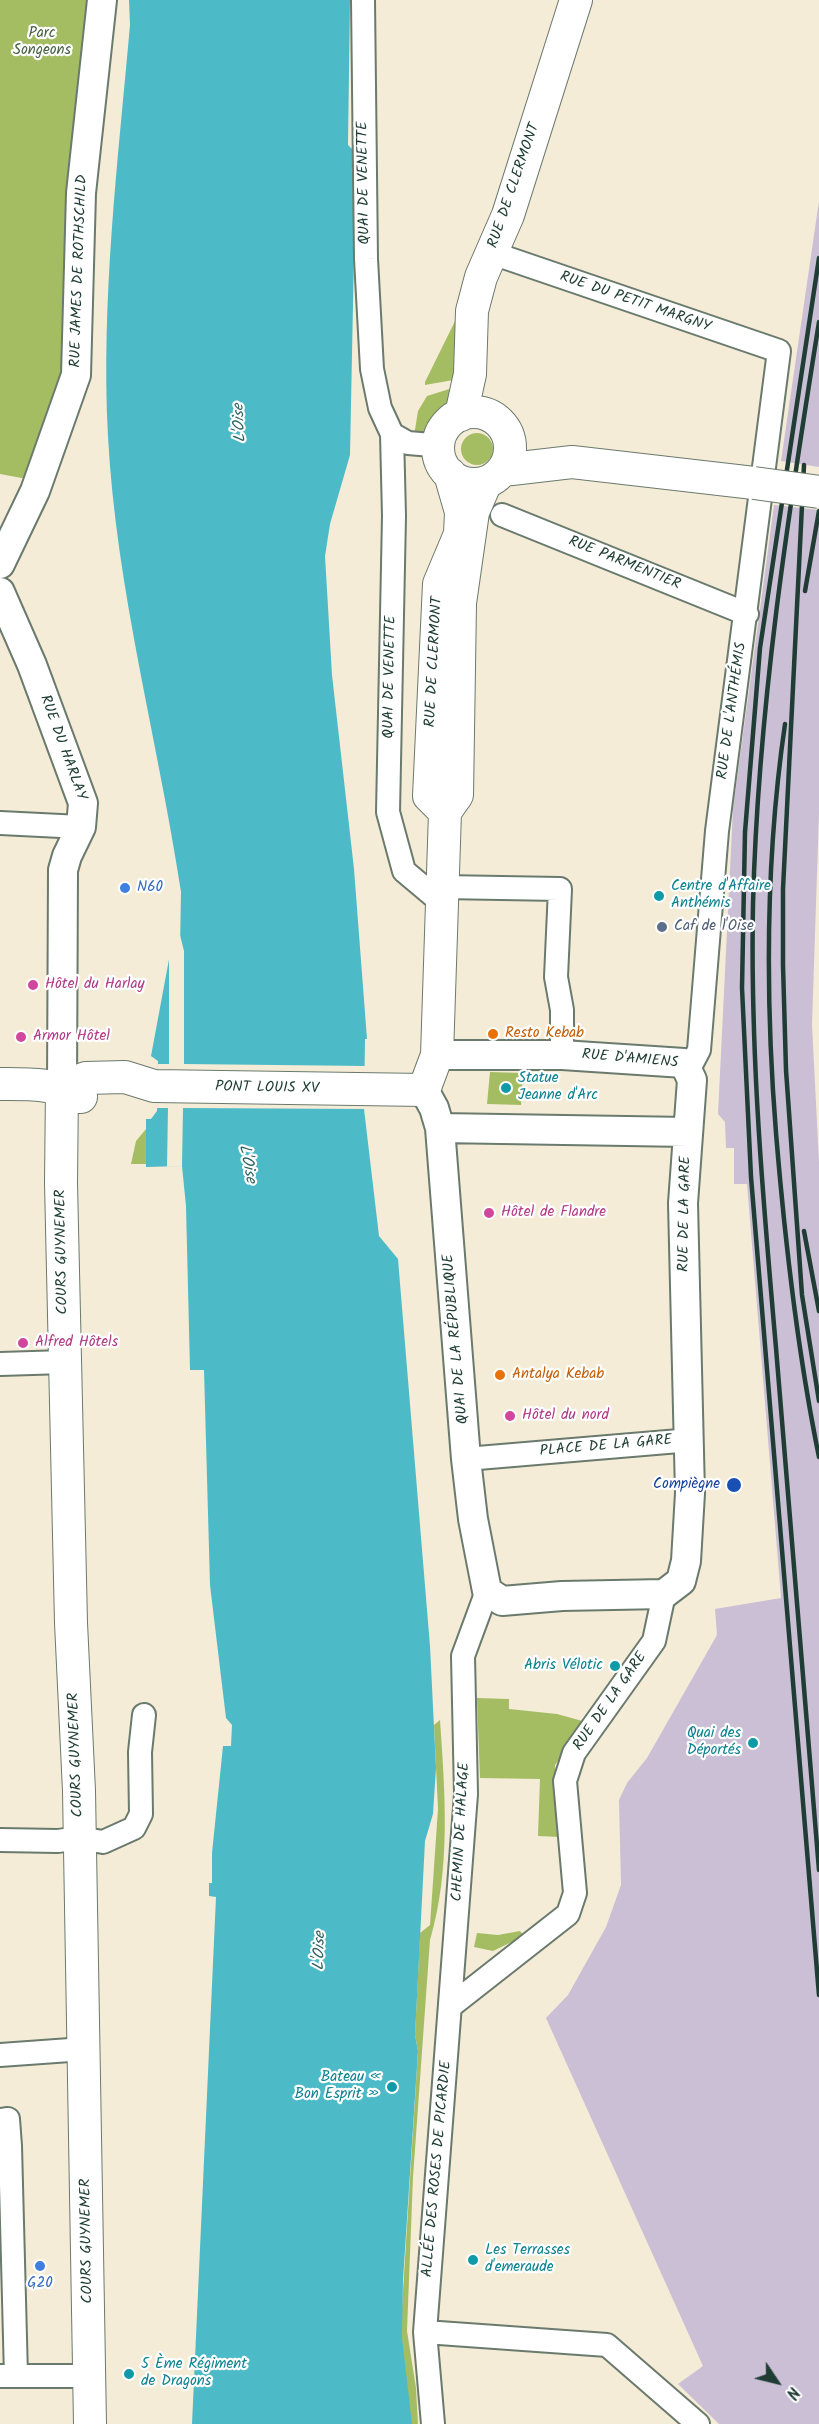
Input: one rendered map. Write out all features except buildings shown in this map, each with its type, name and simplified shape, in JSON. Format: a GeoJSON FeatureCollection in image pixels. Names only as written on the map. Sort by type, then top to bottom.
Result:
{"type":"FeatureCollection","features":[{"type":"Feature","properties":{"kind":"main road","name":"RUE DE CLERMONT"},"geometry":{"type":"LineString","coordinates":[[424,1090],[437,1055],[445,812],[457,795],[460,603],[473,512],[490,445],[470,374],[472,310],[481,278],[508,215],[576,0]]}},
{"type":"Feature","properties":{"kind":"main road"},"geometry":{"type":"LineString","coordinates":[[490,445],[467,483],[444,462],[444,428],[490,445],[572,462],[819,492]]}},
{"type":"Feature","properties":{"kind":"main road","name":"RUE DE CLERMONT"},"geometry":{"type":"LineString","coordinates":[[444,462],[461,512],[460,534],[439,584],[429,796],[445,812]]}},
{"type":"Feature","properties":{"kind":"main road","name":"PONT LOUIS XV"},"geometry":{"type":"LineString","coordinates":[[62,1087],[96,1078],[125,1077],[154,1086],[424,1090]]}},
{"type":"Feature","properties":{"kind":"main road"},"geometry":{"type":"LineString","coordinates":[[0,1084],[37,1083],[62,1087]]}},
{"type":"Feature","properties":{"kind":"main road","name":"COURS GUYNEMER"},"geometry":{"type":"LineString","coordinates":[[62,1087],[61,1183],[84,2049],[90,2424]]}},
{"type":"Feature","properties":{"kind":"street","name":"RUE JAMES DE ROTHSCHILD"},"geometry":{"type":"LineString","coordinates":[[0,564],[35,491],[76,375],[81,193],[102,0]]}},
{"type":"Feature","properties":{"kind":"street","name":"QUAI DE VENETTE"},"geometry":{"type":"LineString","coordinates":[[363,0],[366,259],[372,369],[380,408],[392,434],[394,516],[388,812],[404,871],[442,894]]}},
{"type":"Feature","properties":{"kind":"street","name":"RUE DU PETIT MARGNY"},"geometry":{"type":"LineString","coordinates":[[492,253],[779,351]]}},
{"type":"Feature","properties":{"kind":"street","name":"RUE DE L'ANTHÉMIS"},"geometry":{"type":"LineString","coordinates":[[688,1069],[699,1050],[717,831],[747,614],[779,351]]}},
{"type":"Feature","properties":{"kind":"street"},"geometry":{"type":"LineString","coordinates":[[392,434],[415,445],[432,445],[444,462]]}},
{"type":"Feature","properties":{"kind":"street","name":"RUE PARMENTIER"},"geometry":{"type":"LineString","coordinates":[[501,514],[747,614]]}},
{"type":"Feature","properties":{"kind":"street","name":"RUE DU HARLAY"},"geometry":{"type":"LineString","coordinates":[[0,592],[7,630],[32,665],[83,803],[81,827],[63,870],[62,1087]]}},
{"type":"Feature","properties":{"kind":"street"},"geometry":{"type":"LineString","coordinates":[[0,823],[81,827]]}},
{"type":"Feature","properties":{"kind":"street"},"geometry":{"type":"LineString","coordinates":[[442,894],[560,889],[556,976],[562,1010],[562,1055]]}},
{"type":"Feature","properties":{"kind":"street","name":"RUE D'AMIENS"},"geometry":{"type":"LineString","coordinates":[[437,1055],[562,1055],[674,1061],[684,1064],[692,1080],[688,1132]]}},
{"type":"Feature","properties":{"kind":"street","name":"QUAI DE LA RÉPUBLIQUE"},"geometry":{"type":"LineString","coordinates":[[424,1090],[434,1108],[440,1128],[466,1459],[473,1519],[487,1591]]}},
{"type":"Feature","properties":{"kind":"street"},"geometry":{"type":"LineString","coordinates":[[440,1128],[688,1132]]}},
{"type":"Feature","properties":{"kind":"street","name":"RUE DE LA GARE"},"geometry":{"type":"LineString","coordinates":[[688,1132],[683,1203],[691,1440]]}},
{"type":"Feature","properties":{"kind":"street"},"geometry":{"type":"LineString","coordinates":[[0,1364],[65,1362]]}},
{"type":"Feature","properties":{"kind":"street","name":"PLACE DE LA GARE"},"geometry":{"type":"LineString","coordinates":[[466,1459],[691,1440],[686,1561],[681,1581],[664,1594]]}},
{"type":"Feature","properties":{"kind":"street"},"geometry":{"type":"LineString","coordinates":[[487,1591],[502,1601],[562,1596],[664,1594]]}},
{"type":"Feature","properties":{"kind":"street","name":"CHEMIN DE HALAGE"},"geometry":{"type":"LineString","coordinates":[[452,2005],[466,1794],[463,1656],[487,1591]]}},
{"type":"Feature","properties":{"kind":"street","name":"RUE DE LA GARE"},"geometry":{"type":"LineString","coordinates":[[452,2005],[568,1914],[575,1893],[566,1781],[574,1753],[654,1641],[664,1594]]}},
{"type":"Feature","properties":{"kind":"street"},"geometry":{"type":"LineString","coordinates":[[0,1840],[58,1841],[79,1838],[102,1842],[134,1828],[141,1814],[137,1715]]}},
{"type":"Feature","properties":{"kind":"street","name":"ALLÉE DES ROSES DE PICARDIE"},"geometry":{"type":"LineString","coordinates":[[425,2332],[452,2005]]}},
{"type":"Feature","properties":{"kind":"street"},"geometry":{"type":"LineString","coordinates":[[0,2055],[84,2049]]}},
{"type":"Feature","properties":{"kind":"street"},"geometry":{"type":"LineString","coordinates":[[0,2120],[8,2119],[10,2146],[8,2376],[91,2376]]}},
{"type":"Feature","properties":{"kind":"street"},"geometry":{"type":"LineString","coordinates":[[433,2424],[425,2332],[607,2345],[698,2424]]}},
{"type":"Feature","properties":{"kind":"shaded area"},"geometry":{"type":"Polygon","coordinates":[[[819,201],[819,467],[781,461],[819,201]]]}},
{"type":"Feature","properties":{"kind":"shaded area"},"geometry":{"type":"Polygon","coordinates":[[[774,505],[819,510],[819,813],[812,1025],[819,1162],[819,2424],[719,2424],[678,2384],[703,2366],[546,2018],[568,1995],[606,1927],[621,1885],[619,1800],[627,1783],[647,1758],[717,1635],[715,1609],[781,1598],[747,1184],[734,1184],[734,1148],[726,1148],[725,1122],[718,1114],[733,809],[774,505]]]}},
{"type":"Feature","properties":{"kind":"green space","name":"Parc Songeons"},"geometry":{"type":"Polygon","coordinates":[[[0,0],[88,0],[63,370],[27,479],[0,474],[0,0]]]}},
{"type":"Feature","properties":{"kind":"green space"},"geometry":{"type":"Polygon","coordinates":[[[459,313],[459,379],[425,385],[425,382],[459,313]]]}},
{"type":"Feature","properties":{"kind":"green space"},"geometry":{"type":"Polygon","coordinates":[[[459,386],[437,426],[423,435],[414,436],[418,411],[427,396],[459,386]]]}},
{"type":"Feature","properties":{"kind":"green space"},"geometry":{"type":"Polygon","coordinates":[[[477,433],[488,438],[493,449],[488,460],[477,465],[466,460],[461,449],[466,438],[477,433]]]}},
{"type":"Feature","properties":{"kind":"green space"},"geometry":{"type":"Polygon","coordinates":[[[490,1072],[523,1073],[521,1105],[487,1104],[490,1072]]]}},
{"type":"Feature","properties":{"kind":"green space"},"geometry":{"type":"Polygon","coordinates":[[[146,1129],[147,1164],[131,1164],[136,1141],[146,1129]]]}},
{"type":"Feature","properties":{"kind":"green space"},"geometry":{"type":"Polygon","coordinates":[[[477,1698],[509,1699],[509,1709],[557,1714],[586,1722],[555,1765],[560,1837],[538,1836],[540,1779],[480,1778],[477,1698]]]}},
{"type":"Feature","properties":{"kind":"green space"},"geometry":{"type":"Polygon","coordinates":[[[440,1720],[445,1803],[444,1858],[437,1913],[430,1940],[413,2177],[407,2331],[416,2388],[418,2424],[407,2424],[398,2371],[418,2051],[415,2035],[420,1933],[430,1925],[438,1809],[434,1725],[440,1720]]]}},
{"type":"Feature","properties":{"kind":"green space"},"geometry":{"type":"Polygon","coordinates":[[[520,1931],[524,1936],[493,1951],[474,1947],[477,1933],[498,1935],[520,1931]]]}},
{"type":"Feature","properties":{"kind":"water","name":"L'Oise"},"geometry":{"type":"Polygon","coordinates":[[[129,0],[350,0],[348,145],[356,153],[350,455],[330,524],[325,556],[332,675],[354,869],[367,1039],[365,1039],[364,1109],[379,1236],[398,1259],[430,1646],[436,1768],[433,1814],[425,1841],[415,2035],[418,2051],[403,2280],[402,2338],[412,2424],[192,2424],[216,1897],[209,1896],[209,1883],[212,1883],[212,1853],[223,1746],[231,1746],[232,1725],[226,1718],[210,1585],[204,1370],[190,1370],[186,1206],[182,1166],[146,1167],[146,1119],[151,1119],[157,1111],[158,1061],[151,1056],[170,954],[180,947],[181,892],[129,607],[112,493],[108,436],[106,384],[109,281],[130,25],[129,0]]]}},
{"type":"Feature","properties":{"kind":"pier"},"geometry":{"type":"Polygon","coordinates":[[[178,927],[184,951],[184,1064],[367,1066],[367,1109],[183,1108],[182,1166],[167,1167],[168,1108],[157,1108],[158,1064],[169,1064],[169,951],[177,946],[178,927]]]}},
{"type":"Feature","properties":{"kind":"railway"},"geometry":{"type":"LineString","coordinates":[[819,258],[760,648],[745,832],[742,988],[751,1177],[819,1995]]}},
{"type":"Feature","properties":{"kind":"railway"},"geometry":{"type":"LineString","coordinates":[[819,322],[776,612],[761,758],[753,904],[754,1015],[762,1182],[819,1870]]}},
{"type":"Feature","properties":{"kind":"railway"},"geometry":{"type":"LineString","coordinates":[[804,465],[783,889],[783,965],[786,1070],[802,1295],[819,1401]]}},
{"type":"Feature","properties":{"kind":"railway"},"geometry":{"type":"LineString","coordinates":[[805,591],[819,511]]}},
{"type":"Feature","properties":{"kind":"railway"},"geometry":{"type":"LineString","coordinates":[[785,724],[778,775],[770,877],[769,979],[772,1081],[798,1336],[819,1457]]}},
{"type":"Feature","properties":{"kind":"railway"},"geometry":{"type":"LineString","coordinates":[[804,1231],[819,1311]]}},
{"type":"Feature","properties":{"kind":"place","name":"N60"},"geometry":{"type":"Point","coordinates":[125,888]}},
{"type":"Feature","properties":{"kind":"place","name":"Centre d'Affaire Anthémis"},"geometry":{"type":"Point","coordinates":[659,896]}},
{"type":"Feature","properties":{"kind":"place","name":"Caf de l'Oise"},"geometry":{"type":"Point","coordinates":[662,927]}},
{"type":"Feature","properties":{"kind":"place","name":"Hôtel du Harlay"},"geometry":{"type":"Point","coordinates":[33,985]}},
{"type":"Feature","properties":{"kind":"place","name":"Resto Kebab"},"geometry":{"type":"Point","coordinates":[493,1034]}},
{"type":"Feature","properties":{"kind":"place","name":"Armor Hôtel"},"geometry":{"type":"Point","coordinates":[21,1037]}},
{"type":"Feature","properties":{"kind":"place","name":"Statue Jeanne d'Arc"},"geometry":{"type":"Point","coordinates":[506,1088]}},
{"type":"Feature","properties":{"kind":"place","name":"Hôtel de Flandre"},"geometry":{"type":"Point","coordinates":[489,1213]}},
{"type":"Feature","properties":{"kind":"place","name":"Alfred Hôtels"},"geometry":{"type":"Point","coordinates":[23,1343]}},
{"type":"Feature","properties":{"kind":"place","name":"Antalya Kebab"},"geometry":{"type":"Point","coordinates":[500,1375]}},
{"type":"Feature","properties":{"kind":"place","name":"Hôtel du nord"},"geometry":{"type":"Point","coordinates":[510,1416]}},
{"type":"Feature","properties":{"kind":"place","name":"Compiègne"},"geometry":{"type":"Point","coordinates":[734,1485]}},
{"type":"Feature","properties":{"kind":"place","name":"Abris Vélotic"},"geometry":{"type":"Point","coordinates":[615,1666]}},
{"type":"Feature","properties":{"kind":"place","name":"Quai des Déportés"},"geometry":{"type":"Point","coordinates":[753,1743]}},
{"type":"Feature","properties":{"kind":"place","name":"Bateau « Bon Esprit »"},"geometry":{"type":"Point","coordinates":[392,2087]}},
{"type":"Feature","properties":{"kind":"place","name":"Les Terrasses d'emeraude"},"geometry":{"type":"Point","coordinates":[473,2260]}},
{"type":"Feature","properties":{"kind":"place","name":"G20"},"geometry":{"type":"Point","coordinates":[40,2266]}},
{"type":"Feature","properties":{"kind":"place","name":"5 Ème Régiment de Dragons"},"geometry":{"type":"Point","coordinates":[129,2374]}}]}
